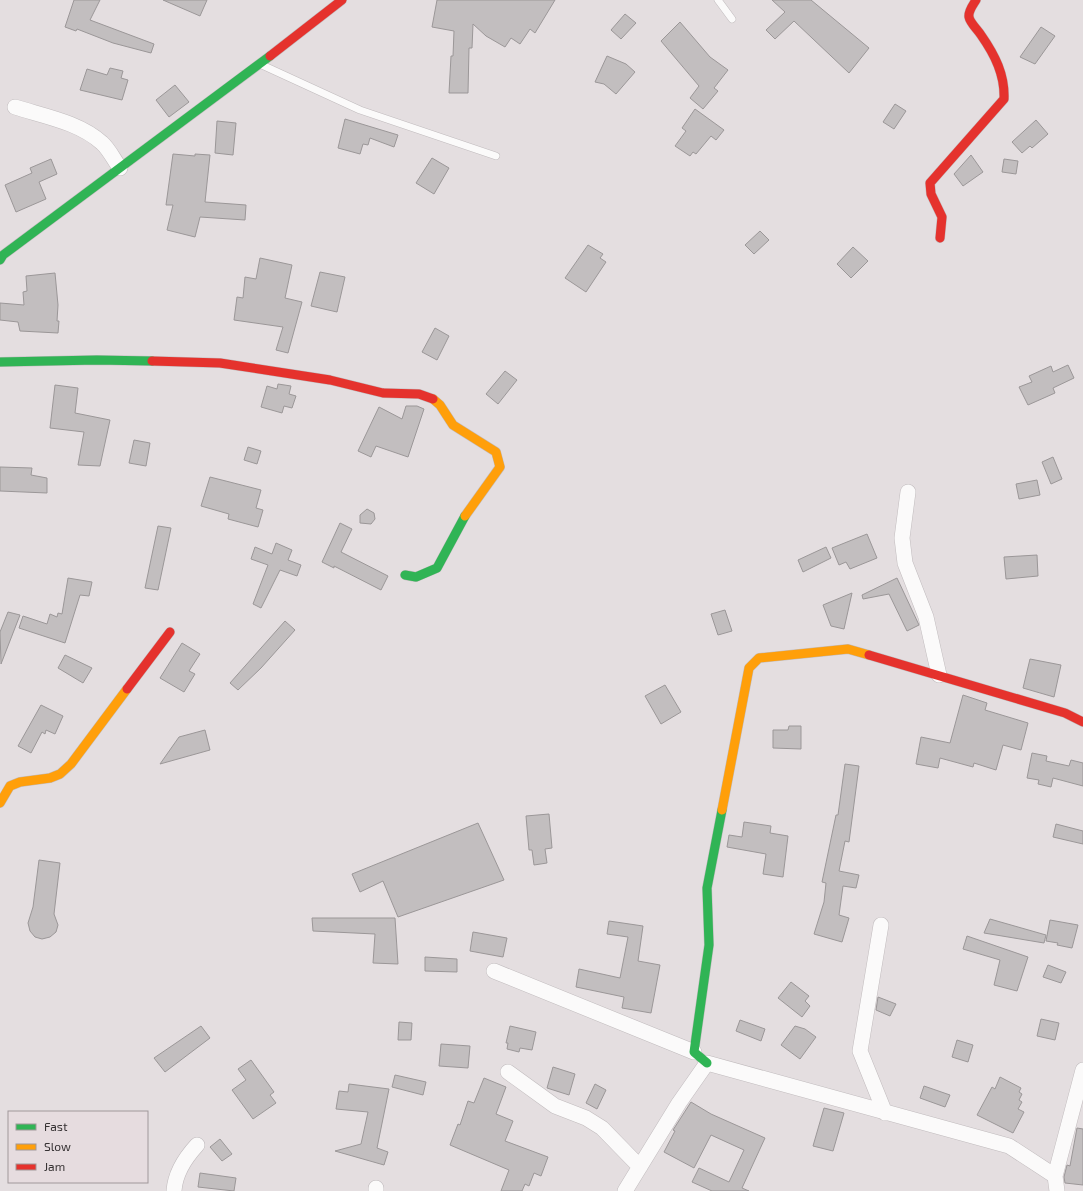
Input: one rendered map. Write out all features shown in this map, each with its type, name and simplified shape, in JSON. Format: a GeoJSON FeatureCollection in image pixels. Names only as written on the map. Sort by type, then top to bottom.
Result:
{"type":"FeatureCollection","features":[{"type":"Feature","properties":{"kind":"street"},"geometry":{"type":"LineString","coordinates":[[0,260],[3,255],[260,64],[342,0]]}},
{"type":"Feature","properties":{"kind":"street"},"geometry":{"type":"LineString","coordinates":[[940,238],[943,222],[941,212],[929,190],[930,184],[1004,99],[1003,84],[995,57],[969,18],[969,12],[976,0]]}},
{"type":"Feature","properties":{"kind":"street"},"geometry":{"type":"LineString","coordinates":[[15,107],[69,124],[86,132],[102,143],[120,168]]}},
{"type":"Feature","properties":{"kind":"street"},"geometry":{"type":"LineString","coordinates":[[0,362],[97,360],[220,363],[330,380],[383,392],[419,394],[433,399],[440,405],[453,425],[496,452],[500,467],[470,507],[437,568],[416,577],[404,576]]}},
{"type":"Feature","properties":{"kind":"street"},"geometry":{"type":"LineString","coordinates":[[908,492],[902,538],[905,563],[926,617],[939,675]]}},
{"type":"Feature","properties":{"kind":"street"},"geometry":{"type":"LineString","coordinates":[[0,803],[10,786],[55,776],[60,774],[71,764],[170,632]]}},
{"type":"Feature","properties":{"kind":"street"},"geometry":{"type":"LineString","coordinates":[[694,1052],[709,945],[708,888],[749,668],[759,658],[848,649],[1065,713],[1083,722]]}},
{"type":"Feature","properties":{"kind":"street"},"geometry":{"type":"LineString","coordinates":[[881,925],[860,1052],[885,1113]]}},
{"type":"Feature","properties":{"kind":"street"},"geometry":{"type":"LineString","coordinates":[[494,971],[694,1052],[707,1063],[1009,1146],[1055,1176]]}},
{"type":"Feature","properties":{"kind":"street"},"geometry":{"type":"LineString","coordinates":[[625,1191],[679,1103],[707,1063]]}},
{"type":"Feature","properties":{"kind":"street"},"geometry":{"type":"LineString","coordinates":[[1057,1191],[1055,1176],[1083,1070]]}},
{"type":"Feature","properties":{"kind":"street"},"geometry":{"type":"LineString","coordinates":[[508,1072],[555,1106],[586,1118],[602,1128],[640,1167]]}},
{"type":"Feature","properties":{"kind":"street"},"geometry":{"type":"LineString","coordinates":[[174,1191],[181,1169],[189,1154],[197,1145]]}},
{"type":"Feature","properties":{"kind":"lane"},"geometry":{"type":"LineString","coordinates":[[718,0],[732,19]]}},
{"type":"Feature","properties":{"kind":"lane"},"geometry":{"type":"LineString","coordinates":[[260,64],[360,110],[496,156]]}},
{"type":"Feature","properties":{"kind":"building"},"geometry":{"type":"Polygon","coordinates":[[[74,0],[100,0],[90,20],[154,44],[151,53],[113,43],[77,29],[76,31],[65,27],[74,0]]]}},
{"type":"Feature","properties":{"kind":"building"},"geometry":{"type":"Polygon","coordinates":[[[163,0],[207,0],[200,16],[163,0]]]}},
{"type":"Feature","properties":{"kind":"building"},"geometry":{"type":"Polygon","coordinates":[[[437,0],[555,0],[535,33],[530,29],[520,44],[511,38],[505,47],[486,36],[473,24],[472,48],[469,48],[468,93],[449,93],[454,31],[432,27],[437,0]]]}},
{"type":"Feature","properties":{"kind":"building"},"geometry":{"type":"Polygon","coordinates":[[[772,0],[811,0],[869,48],[849,73],[794,21],[775,39],[766,30],[785,12],[772,0]]]}},
{"type":"Feature","properties":{"kind":"building"},"geometry":{"type":"Polygon","coordinates":[[[625,14],[636,23],[621,39],[611,30],[625,14]]]}},
{"type":"Feature","properties":{"kind":"building"},"geometry":{"type":"Polygon","coordinates":[[[680,22],[710,57],[728,70],[714,88],[718,91],[703,109],[690,98],[699,86],[661,41],[680,22]]]}},
{"type":"Feature","properties":{"kind":"building"},"geometry":{"type":"Polygon","coordinates":[[[1041,27],[1055,36],[1035,64],[1020,57],[1041,27]]]}},
{"type":"Feature","properties":{"kind":"building"},"geometry":{"type":"Polygon","coordinates":[[[607,56],[626,64],[635,72],[616,94],[604,84],[595,82],[607,56]]]}},
{"type":"Feature","properties":{"kind":"building"},"geometry":{"type":"Polygon","coordinates":[[[110,68],[123,71],[121,78],[128,80],[122,100],[80,90],[87,69],[107,75],[110,68]]]}},
{"type":"Feature","properties":{"kind":"building"},"geometry":{"type":"Polygon","coordinates":[[[175,85],[189,102],[169,117],[156,100],[175,85]]]}},
{"type":"Feature","properties":{"kind":"building"},"geometry":{"type":"Polygon","coordinates":[[[895,104],[906,111],[894,129],[883,122],[895,104]]]}},
{"type":"Feature","properties":{"kind":"building"},"geometry":{"type":"Polygon","coordinates":[[[695,109],[724,130],[716,140],[711,136],[696,154],[693,152],[690,156],[675,146],[686,131],[682,128],[695,109]]]}},
{"type":"Feature","properties":{"kind":"building"},"geometry":{"type":"Polygon","coordinates":[[[345,119],[398,135],[394,147],[370,138],[368,145],[363,144],[360,154],[338,148],[345,119]]]}},
{"type":"Feature","properties":{"kind":"building"},"geometry":{"type":"Polygon","coordinates":[[[1036,120],[1048,134],[1032,148],[1030,146],[1022,153],[1012,142],[1036,120]]]}},
{"type":"Feature","properties":{"kind":"building"},"geometry":{"type":"Polygon","coordinates":[[[217,121],[236,123],[233,155],[215,153],[217,121]]]}},
{"type":"Feature","properties":{"kind":"building"},"geometry":{"type":"Polygon","coordinates":[[[173,154],[195,156],[195,154],[210,155],[205,202],[246,205],[245,220],[200,217],[195,237],[167,230],[173,205],[166,205],[173,154]]]}},
{"type":"Feature","properties":{"kind":"building"},"geometry":{"type":"Polygon","coordinates":[[[971,155],[983,172],[963,186],[954,174],[971,155]]]}},
{"type":"Feature","properties":{"kind":"building"},"geometry":{"type":"Polygon","coordinates":[[[432,158],[449,168],[434,194],[416,183],[432,158]]]}},
{"type":"Feature","properties":{"kind":"building"},"geometry":{"type":"Polygon","coordinates":[[[51,159],[57,174],[39,182],[46,199],[16,212],[5,185],[32,173],[30,168],[51,159]]]}},
{"type":"Feature","properties":{"kind":"building"},"geometry":{"type":"Polygon","coordinates":[[[1004,159],[1018,161],[1016,174],[1002,172],[1004,159]]]}},
{"type":"Feature","properties":{"kind":"building"},"geometry":{"type":"Polygon","coordinates":[[[760,231],[769,240],[754,254],[745,245],[760,231]]]}},
{"type":"Feature","properties":{"kind":"building"},"geometry":{"type":"Polygon","coordinates":[[[588,245],[603,254],[600,258],[606,262],[586,292],[565,278],[588,245]]]}},
{"type":"Feature","properties":{"kind":"building"},"geometry":{"type":"Polygon","coordinates":[[[853,247],[868,261],[851,278],[837,264],[853,247]]]}},
{"type":"Feature","properties":{"kind":"building"},"geometry":{"type":"Polygon","coordinates":[[[260,258],[292,265],[285,298],[302,302],[288,353],[276,350],[283,327],[234,320],[237,297],[243,298],[245,277],[256,279],[260,258]]]}},
{"type":"Feature","properties":{"kind":"building"},"geometry":{"type":"Polygon","coordinates":[[[320,272],[345,277],[337,312],[311,306],[320,272]]]}},
{"type":"Feature","properties":{"kind":"building"},"geometry":{"type":"Polygon","coordinates":[[[55,273],[58,305],[57,321],[59,321],[58,333],[20,331],[18,322],[0,320],[0,303],[24,305],[23,292],[27,291],[26,276],[55,273]]]}},
{"type":"Feature","properties":{"kind":"building"},"geometry":{"type":"Polygon","coordinates":[[[435,328],[449,336],[437,360],[422,352],[435,328]]]}},
{"type":"Feature","properties":{"kind":"building"},"geometry":{"type":"Polygon","coordinates":[[[1068,365],[1074,378],[1053,388],[1055,393],[1028,405],[1019,387],[1032,382],[1029,376],[1051,366],[1053,372],[1068,365]]]}},
{"type":"Feature","properties":{"kind":"building"},"geometry":{"type":"Polygon","coordinates":[[[505,371],[517,380],[498,404],[486,394],[505,371]]]}},
{"type":"Feature","properties":{"kind":"building"},"geometry":{"type":"Polygon","coordinates":[[[278,384],[291,386],[289,394],[296,396],[292,408],[284,406],[282,413],[261,407],[267,386],[277,389],[278,384]]]}},
{"type":"Feature","properties":{"kind":"building"},"geometry":{"type":"Polygon","coordinates":[[[55,385],[78,388],[75,413],[110,420],[100,466],[78,465],[84,432],[50,428],[55,385]]]}},
{"type":"Feature","properties":{"kind":"building"},"geometry":{"type":"Polygon","coordinates":[[[406,406],[417,406],[424,409],[408,457],[376,446],[371,457],[358,451],[379,407],[402,419],[406,406]]]}},
{"type":"Feature","properties":{"kind":"building"},"geometry":{"type":"Polygon","coordinates":[[[134,440],[150,443],[146,466],[129,463],[134,440]]]}},
{"type":"Feature","properties":{"kind":"building"},"geometry":{"type":"Polygon","coordinates":[[[248,447],[261,451],[257,464],[244,460],[248,447]]]}},
{"type":"Feature","properties":{"kind":"building"},"geometry":{"type":"Polygon","coordinates":[[[1053,457],[1062,479],[1051,484],[1042,462],[1053,457]]]}},
{"type":"Feature","properties":{"kind":"building"},"geometry":{"type":"Polygon","coordinates":[[[0,467],[32,468],[31,475],[47,478],[47,493],[0,491],[0,467]]]}},
{"type":"Feature","properties":{"kind":"building"},"geometry":{"type":"Polygon","coordinates":[[[210,477],[261,490],[256,508],[263,510],[258,527],[228,519],[229,514],[201,506],[210,477]]]}},
{"type":"Feature","properties":{"kind":"building"},"geometry":{"type":"Polygon","coordinates":[[[1037,480],[1040,495],[1019,499],[1016,484],[1037,480]]]}},
{"type":"Feature","properties":{"kind":"building"},"geometry":{"type":"Polygon","coordinates":[[[367,509],[374,513],[375,519],[371,524],[360,523],[360,515],[367,509]]]}},
{"type":"Feature","properties":{"kind":"building"},"geometry":{"type":"Polygon","coordinates":[[[340,523],[352,529],[341,552],[388,576],[381,590],[334,566],[334,568],[322,562],[340,523]]]}},
{"type":"Feature","properties":{"kind":"building"},"geometry":{"type":"Polygon","coordinates":[[[158,526],[171,528],[158,590],[145,588],[158,526]]]}},
{"type":"Feature","properties":{"kind":"building"},"geometry":{"type":"Polygon","coordinates":[[[867,534],[877,558],[850,569],[846,562],[839,565],[832,548],[867,534]]]}},
{"type":"Feature","properties":{"kind":"building"},"geometry":{"type":"Polygon","coordinates":[[[276,543],[292,550],[288,560],[301,565],[297,576],[280,570],[261,608],[253,604],[268,565],[251,559],[255,547],[272,554],[276,543]]]}},
{"type":"Feature","properties":{"kind":"building"},"geometry":{"type":"Polygon","coordinates":[[[826,547],[831,558],[803,572],[798,560],[826,547]]]}},
{"type":"Feature","properties":{"kind":"building"},"geometry":{"type":"Polygon","coordinates":[[[1037,555],[1038,576],[1006,579],[1004,557],[1037,555]]]}},
{"type":"Feature","properties":{"kind":"building"},"geometry":{"type":"Polygon","coordinates":[[[68,578],[92,582],[89,596],[80,595],[65,643],[19,628],[23,616],[47,624],[50,614],[57,617],[58,613],[62,614],[68,578]]]}},
{"type":"Feature","properties":{"kind":"building"},"geometry":{"type":"Polygon","coordinates":[[[897,578],[919,625],[907,631],[889,594],[863,599],[862,595],[897,578]]]}},
{"type":"Feature","properties":{"kind":"building"},"geometry":{"type":"Polygon","coordinates":[[[852,593],[844,629],[831,626],[823,605],[852,593]]]}},
{"type":"Feature","properties":{"kind":"building"},"geometry":{"type":"Polygon","coordinates":[[[725,610],[732,631],[718,635],[711,614],[725,610]]]}},
{"type":"Feature","properties":{"kind":"building"},"geometry":{"type":"Polygon","coordinates":[[[8,612],[20,615],[1,664],[0,632],[8,612]]]}},
{"type":"Feature","properties":{"kind":"building"},"geometry":{"type":"Polygon","coordinates":[[[285,621],[295,630],[261,668],[238,690],[230,683],[285,621]]]}},
{"type":"Feature","properties":{"kind":"building"},"geometry":{"type":"Polygon","coordinates":[[[182,643],[200,654],[189,671],[195,674],[184,692],[160,678],[182,643]]]}},
{"type":"Feature","properties":{"kind":"building"},"geometry":{"type":"Polygon","coordinates":[[[65,655],[92,668],[83,683],[58,668],[65,655]]]}},
{"type":"Feature","properties":{"kind":"building"},"geometry":{"type":"Polygon","coordinates":[[[1030,659],[1061,665],[1054,697],[1023,688],[1030,659]]]}},
{"type":"Feature","properties":{"kind":"building"},"geometry":{"type":"Polygon","coordinates":[[[665,685],[681,712],[661,724],[645,696],[665,685]]]}},
{"type":"Feature","properties":{"kind":"building"},"geometry":{"type":"Polygon","coordinates":[[[963,695],[987,703],[985,710],[1028,723],[1021,750],[1003,745],[996,770],[974,763],[973,767],[940,758],[938,768],[916,764],[921,737],[950,743],[963,695]]]}},
{"type":"Feature","properties":{"kind":"building"},"geometry":{"type":"Polygon","coordinates":[[[41,705],[63,716],[55,734],[46,730],[45,734],[42,732],[31,753],[18,746],[41,705]]]}},
{"type":"Feature","properties":{"kind":"building"},"geometry":{"type":"Polygon","coordinates":[[[789,726],[801,726],[801,749],[773,748],[773,730],[788,730],[789,726]]]}},
{"type":"Feature","properties":{"kind":"building"},"geometry":{"type":"Polygon","coordinates":[[[205,730],[210,750],[160,764],[179,737],[205,730]]]}},
{"type":"Feature","properties":{"kind":"building"},"geometry":{"type":"Polygon","coordinates":[[[1032,753],[1047,756],[1046,761],[1069,766],[1071,760],[1083,763],[1083,786],[1053,778],[1051,787],[1038,784],[1039,780],[1027,778],[1032,753]]]}},
{"type":"Feature","properties":{"kind":"building"},"geometry":{"type":"Polygon","coordinates":[[[845,764],[859,766],[849,842],[845,841],[839,871],[859,875],[856,888],[843,886],[839,915],[849,918],[842,942],[814,934],[824,902],[826,883],[822,882],[836,815],[838,815],[845,764]]]}},
{"type":"Feature","properties":{"kind":"building"},"geometry":{"type":"Polygon","coordinates":[[[549,814],[552,848],[545,849],[547,863],[534,865],[532,850],[529,850],[526,816],[549,814]]]}},
{"type":"Feature","properties":{"kind":"building"},"geometry":{"type":"Polygon","coordinates":[[[744,822],[771,826],[770,833],[788,836],[783,877],[763,874],[766,854],[727,847],[729,835],[742,837],[744,822]]]}},
{"type":"Feature","properties":{"kind":"building"},"geometry":{"type":"Polygon","coordinates":[[[478,823],[504,880],[398,917],[383,881],[360,892],[352,874],[478,823]]]}},
{"type":"Feature","properties":{"kind":"building"},"geometry":{"type":"Polygon","coordinates":[[[1056,824],[1083,831],[1083,844],[1053,837],[1056,824]]]}},
{"type":"Feature","properties":{"kind":"building"},"geometry":{"type":"Polygon","coordinates":[[[39,860],[60,863],[54,914],[58,925],[56,932],[50,937],[42,939],[35,937],[30,931],[28,923],[33,907],[39,860]]]}},
{"type":"Feature","properties":{"kind":"building"},"geometry":{"type":"Polygon","coordinates":[[[312,918],[395,918],[398,964],[373,963],[375,934],[313,931],[312,918]]]}},
{"type":"Feature","properties":{"kind":"building"},"geometry":{"type":"Polygon","coordinates":[[[990,919],[1046,935],[1044,943],[984,933],[990,919]]]}},
{"type":"Feature","properties":{"kind":"building"},"geometry":{"type":"Polygon","coordinates":[[[1050,920],[1078,925],[1072,948],[1046,941],[1050,920]]]}},
{"type":"Feature","properties":{"kind":"building"},"geometry":{"type":"Polygon","coordinates":[[[609,921],[643,926],[638,961],[660,965],[651,1013],[622,1008],[624,997],[576,987],[579,969],[620,978],[628,937],[607,934],[609,921]]]}},
{"type":"Feature","properties":{"kind":"building"},"geometry":{"type":"Polygon","coordinates":[[[473,932],[507,938],[503,957],[470,951],[473,932]]]}},
{"type":"Feature","properties":{"kind":"building"},"geometry":{"type":"Polygon","coordinates":[[[967,936],[1028,957],[1017,991],[994,985],[1000,960],[963,949],[967,936]]]}},
{"type":"Feature","properties":{"kind":"building"},"geometry":{"type":"Polygon","coordinates":[[[425,957],[457,959],[457,972],[425,971],[425,957]]]}},
{"type":"Feature","properties":{"kind":"building"},"geometry":{"type":"Polygon","coordinates":[[[1048,965],[1066,972],[1061,983],[1043,977],[1048,965]]]}},
{"type":"Feature","properties":{"kind":"building"},"geometry":{"type":"Polygon","coordinates":[[[791,982],[809,996],[805,1001],[810,1006],[802,1017],[778,998],[791,982]]]}},
{"type":"Feature","properties":{"kind":"building"},"geometry":{"type":"Polygon","coordinates":[[[878,997],[896,1004],[890,1016],[876,1010],[878,997]]]}},
{"type":"Feature","properties":{"kind":"building"},"geometry":{"type":"Polygon","coordinates":[[[1041,1019],[1059,1023],[1055,1040],[1037,1036],[1041,1019]]]}},
{"type":"Feature","properties":{"kind":"building"},"geometry":{"type":"Polygon","coordinates":[[[740,1020],[765,1029],[761,1041],[736,1031],[740,1020]]]}},
{"type":"Feature","properties":{"kind":"building"},"geometry":{"type":"Polygon","coordinates":[[[399,1022],[412,1023],[411,1040],[398,1040],[399,1022]]]}},
{"type":"Feature","properties":{"kind":"building"},"geometry":{"type":"Polygon","coordinates":[[[201,1026],[210,1038],[165,1072],[154,1058],[201,1026]]]}},
{"type":"Feature","properties":{"kind":"building"},"geometry":{"type":"Polygon","coordinates":[[[510,1026],[536,1032],[532,1050],[520,1048],[519,1052],[507,1049],[508,1043],[506,1043],[510,1026]]]}},
{"type":"Feature","properties":{"kind":"building"},"geometry":{"type":"Polygon","coordinates":[[[795,1026],[805,1029],[816,1037],[800,1059],[781,1045],[795,1026]]]}},
{"type":"Feature","properties":{"kind":"building"},"geometry":{"type":"Polygon","coordinates":[[[957,1040],[973,1045],[968,1062],[952,1057],[957,1040]]]}},
{"type":"Feature","properties":{"kind":"building"},"geometry":{"type":"Polygon","coordinates":[[[441,1044],[470,1046],[468,1068],[439,1066],[441,1044]]]}},
{"type":"Feature","properties":{"kind":"building"},"geometry":{"type":"Polygon","coordinates":[[[251,1060],[274,1092],[270,1095],[276,1103],[253,1119],[232,1090],[246,1080],[238,1069],[251,1060]]]}},
{"type":"Feature","properties":{"kind":"building"},"geometry":{"type":"Polygon","coordinates":[[[553,1067],[575,1074],[569,1095],[547,1088],[553,1067]]]}},
{"type":"Feature","properties":{"kind":"building"},"geometry":{"type":"Polygon","coordinates":[[[395,1075],[426,1082],[423,1095],[392,1087],[395,1075]]]}},
{"type":"Feature","properties":{"kind":"building"},"geometry":{"type":"Polygon","coordinates":[[[1000,1077],[1021,1088],[1019,1092],[1022,1094],[1019,1100],[1022,1102],[1018,1109],[1024,1112],[1013,1133],[977,1115],[992,1087],[995,1089],[1000,1077]]]}},
{"type":"Feature","properties":{"kind":"building"},"geometry":{"type":"Polygon","coordinates":[[[484,1078],[506,1087],[496,1114],[513,1121],[505,1141],[548,1157],[541,1176],[534,1173],[529,1186],[525,1184],[522,1191],[501,1191],[509,1170],[450,1145],[458,1124],[460,1125],[468,1101],[474,1103],[484,1078]]]}},
{"type":"Feature","properties":{"kind":"building"},"geometry":{"type":"Polygon","coordinates":[[[349,1084],[389,1089],[377,1148],[388,1152],[384,1165],[335,1151],[361,1144],[368,1112],[336,1109],[339,1091],[348,1092],[349,1084]]]}},
{"type":"Feature","properties":{"kind":"building"},"geometry":{"type":"Polygon","coordinates":[[[595,1084],[606,1090],[597,1109],[586,1103],[595,1084]]]}},
{"type":"Feature","properties":{"kind":"building"},"geometry":{"type":"Polygon","coordinates":[[[924,1086],[950,1095],[945,1107],[920,1098],[924,1086]]]}},
{"type":"Feature","properties":{"kind":"building"},"geometry":{"type":"Polygon","coordinates":[[[691,1102],[711,1114],[765,1138],[742,1188],[749,1191],[712,1191],[692,1182],[699,1168],[729,1182],[744,1150],[711,1135],[694,1168],[664,1152],[675,1131],[673,1130],[691,1102]]]}},
{"type":"Feature","properties":{"kind":"building"},"geometry":{"type":"Polygon","coordinates":[[[824,1108],[844,1113],[833,1151],[813,1146],[824,1108]]]}},
{"type":"Feature","properties":{"kind":"building"},"geometry":{"type":"Polygon","coordinates":[[[1077,1128],[1083,1129],[1083,1185],[1065,1183],[1064,1177],[1067,1165],[1070,1166],[1077,1128]]]}},
{"type":"Feature","properties":{"kind":"building"},"geometry":{"type":"Polygon","coordinates":[[[220,1139],[232,1154],[222,1161],[210,1147],[220,1139]]]}},
{"type":"Feature","properties":{"kind":"building"},"geometry":{"type":"Polygon","coordinates":[[[200,1173],[236,1178],[234,1191],[198,1187],[200,1173]]]}},
{"type":"Feature","properties":{"kind":"traffic: fast"},"geometry":{"type":"LineString","coordinates":[[0,260],[3,255],[270,56]]}},
{"type":"Feature","properties":{"kind":"traffic: fast"},"geometry":{"type":"LineString","coordinates":[[0,362],[97,360],[152,361]]}},
{"type":"Feature","properties":{"kind":"traffic: fast"},"geometry":{"type":"LineString","coordinates":[[405,575],[416,577],[437,568],[465,516]]}},
{"type":"Feature","properties":{"kind":"traffic: fast"},"geometry":{"type":"LineString","coordinates":[[707,1063],[694,1052],[709,945],[707,888],[722,810]]}},
{"type":"Feature","properties":{"kind":"traffic: slow"},"geometry":{"type":"LineString","coordinates":[[433,399],[440,405],[453,425],[496,452],[500,467],[465,516]]}},
{"type":"Feature","properties":{"kind":"traffic: slow"},"geometry":{"type":"LineString","coordinates":[[722,810],[749,668],[759,658],[848,649],[869,655]]}},
{"type":"Feature","properties":{"kind":"traffic: slow"},"geometry":{"type":"LineString","coordinates":[[0,803],[10,786],[20,782],[50,778],[60,774],[71,764],[127,689]]}},
{"type":"Feature","properties":{"kind":"traffic: jam"},"geometry":{"type":"LineString","coordinates":[[270,56],[342,0]]}},
{"type":"Feature","properties":{"kind":"traffic: jam"},"geometry":{"type":"LineString","coordinates":[[940,238],[942,217],[931,194],[930,183],[1004,99],[1003,82],[995,58],[969,17],[970,10],[976,0]]}},
{"type":"Feature","properties":{"kind":"traffic: jam"},"geometry":{"type":"LineString","coordinates":[[152,361],[220,363],[330,380],[383,393],[419,394],[433,399]]}},
{"type":"Feature","properties":{"kind":"traffic: jam"},"geometry":{"type":"LineString","coordinates":[[127,689],[170,632]]}},
{"type":"Feature","properties":{"kind":"traffic: jam"},"geometry":{"type":"LineString","coordinates":[[869,655],[1065,713],[1083,722]]}}]}
